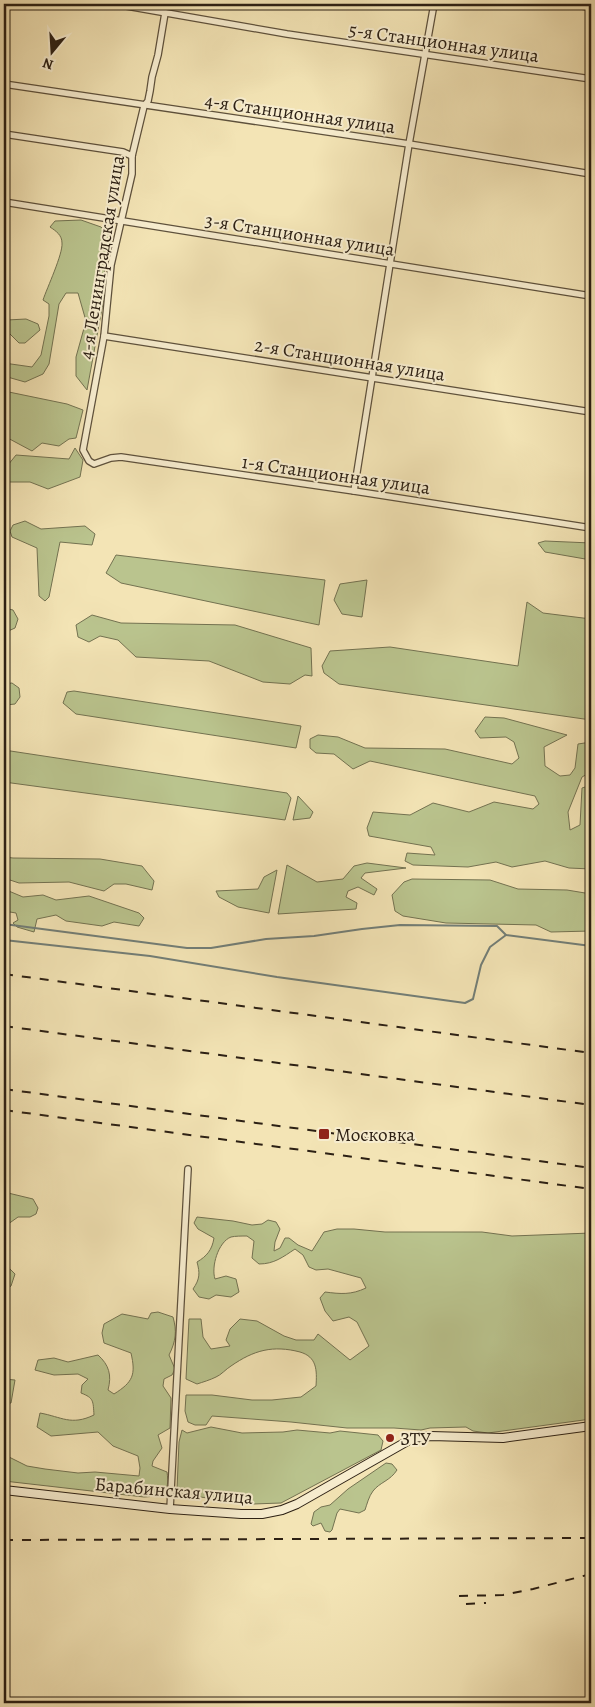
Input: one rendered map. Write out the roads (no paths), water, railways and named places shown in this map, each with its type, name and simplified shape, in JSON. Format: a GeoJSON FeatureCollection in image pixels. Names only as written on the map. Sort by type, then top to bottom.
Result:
{"type":"FeatureCollection","features":[{"type":"Feature","properties":{"kind":"main road"},"geometry":{"type":"LineString","coordinates":[[574,4],[586,5]]}},
{"type":"Feature","properties":{"kind":"main road","name":"Барабинская улица"},"geometry":{"type":"LineString","coordinates":[[4,1490],[170,1509],[262,1514],[282,1510],[297,1504],[413,1438],[430,1436],[503,1438],[591,1426]]}},
{"type":"Feature","properties":{"kind":"street","name":"5-я Станционная улица"},"geometry":{"type":"LineString","coordinates":[[116,4],[287,34],[591,78]]}},
{"type":"Feature","properties":{"kind":"street"},"geometry":{"type":"LineString","coordinates":[[354,491],[409,144],[434,4]]}},
{"type":"Feature","properties":{"kind":"street","name":"4-я Ленинградская улица"},"geometry":{"type":"LineString","coordinates":[[84,450],[104,336],[111,265],[132,174],[132,156],[144,106],[148,101],[165,13]]}},
{"type":"Feature","properties":{"kind":"street","name":"4-я Станционная улица"},"geometry":{"type":"LineString","coordinates":[[4,84],[409,144],[591,174]]}},
{"type":"Feature","properties":{"kind":"street"},"geometry":{"type":"LineString","coordinates":[[4,134],[123,152],[132,156]]}},
{"type":"Feature","properties":{"kind":"street","name":"3-я Станционная улица"},"geometry":{"type":"LineString","coordinates":[[4,202],[591,296]]}},
{"type":"Feature","properties":{"kind":"street","name":"2-я Станционная улица"},"geometry":{"type":"LineString","coordinates":[[104,336],[591,412]]}},
{"type":"Feature","properties":{"kind":"street","name":"1-я Станционная улица"},"geometry":{"type":"LineString","coordinates":[[84,450],[89,461],[94,464],[121,457],[591,528]]}},
{"type":"Feature","properties":{"kind":"street"},"geometry":{"type":"LineString","coordinates":[[170,1509],[188,1169]]}},
{"type":"Feature","properties":{"kind":"waterway"},"geometry":{"type":"LineString","coordinates":[[4,924],[187,948],[211,948],[266,939],[314,936],[400,925],[497,926],[506,935],[591,946]]}},
{"type":"Feature","properties":{"kind":"waterway"},"geometry":{"type":"LineString","coordinates":[[4,940],[150,956],[277,977],[465,1003],[473,999],[481,965],[490,947],[506,935]]}},
{"type":"Feature","properties":{"kind":"railway"},"geometry":{"type":"LineString","coordinates":[[4,974],[591,1053]]}},
{"type":"Feature","properties":{"kind":"railway"},"geometry":{"type":"LineString","coordinates":[[4,1026],[591,1105]]}},
{"type":"Feature","properties":{"kind":"railway"},"geometry":{"type":"LineString","coordinates":[[4,1089],[591,1168]]}},
{"type":"Feature","properties":{"kind":"railway"},"geometry":{"type":"LineString","coordinates":[[4,1110],[591,1189]]}},
{"type":"Feature","properties":{"kind":"railway"},"geometry":{"type":"LineString","coordinates":[[4,1540],[591,1538]]}},
{"type":"Feature","properties":{"kind":"railway"},"geometry":{"type":"LineString","coordinates":[[459,1596],[503,1595],[591,1574]]}},
{"type":"Feature","properties":{"kind":"railway"},"geometry":{"type":"LineString","coordinates":[[587,1589],[591,1588]]}},
{"type":"Feature","properties":{"kind":"railway"},"geometry":{"type":"LineString","coordinates":[[466,1604],[486,1603]]}},
{"type":"Feature","properties":{"kind":"place","name":"Московка"},"geometry":{"type":"Point","coordinates":[324,1134]}},
{"type":"Feature","properties":{"kind":"place","name":"ЗТУ"},"geometry":{"type":"Point","coordinates":[390,1438]}}]}
